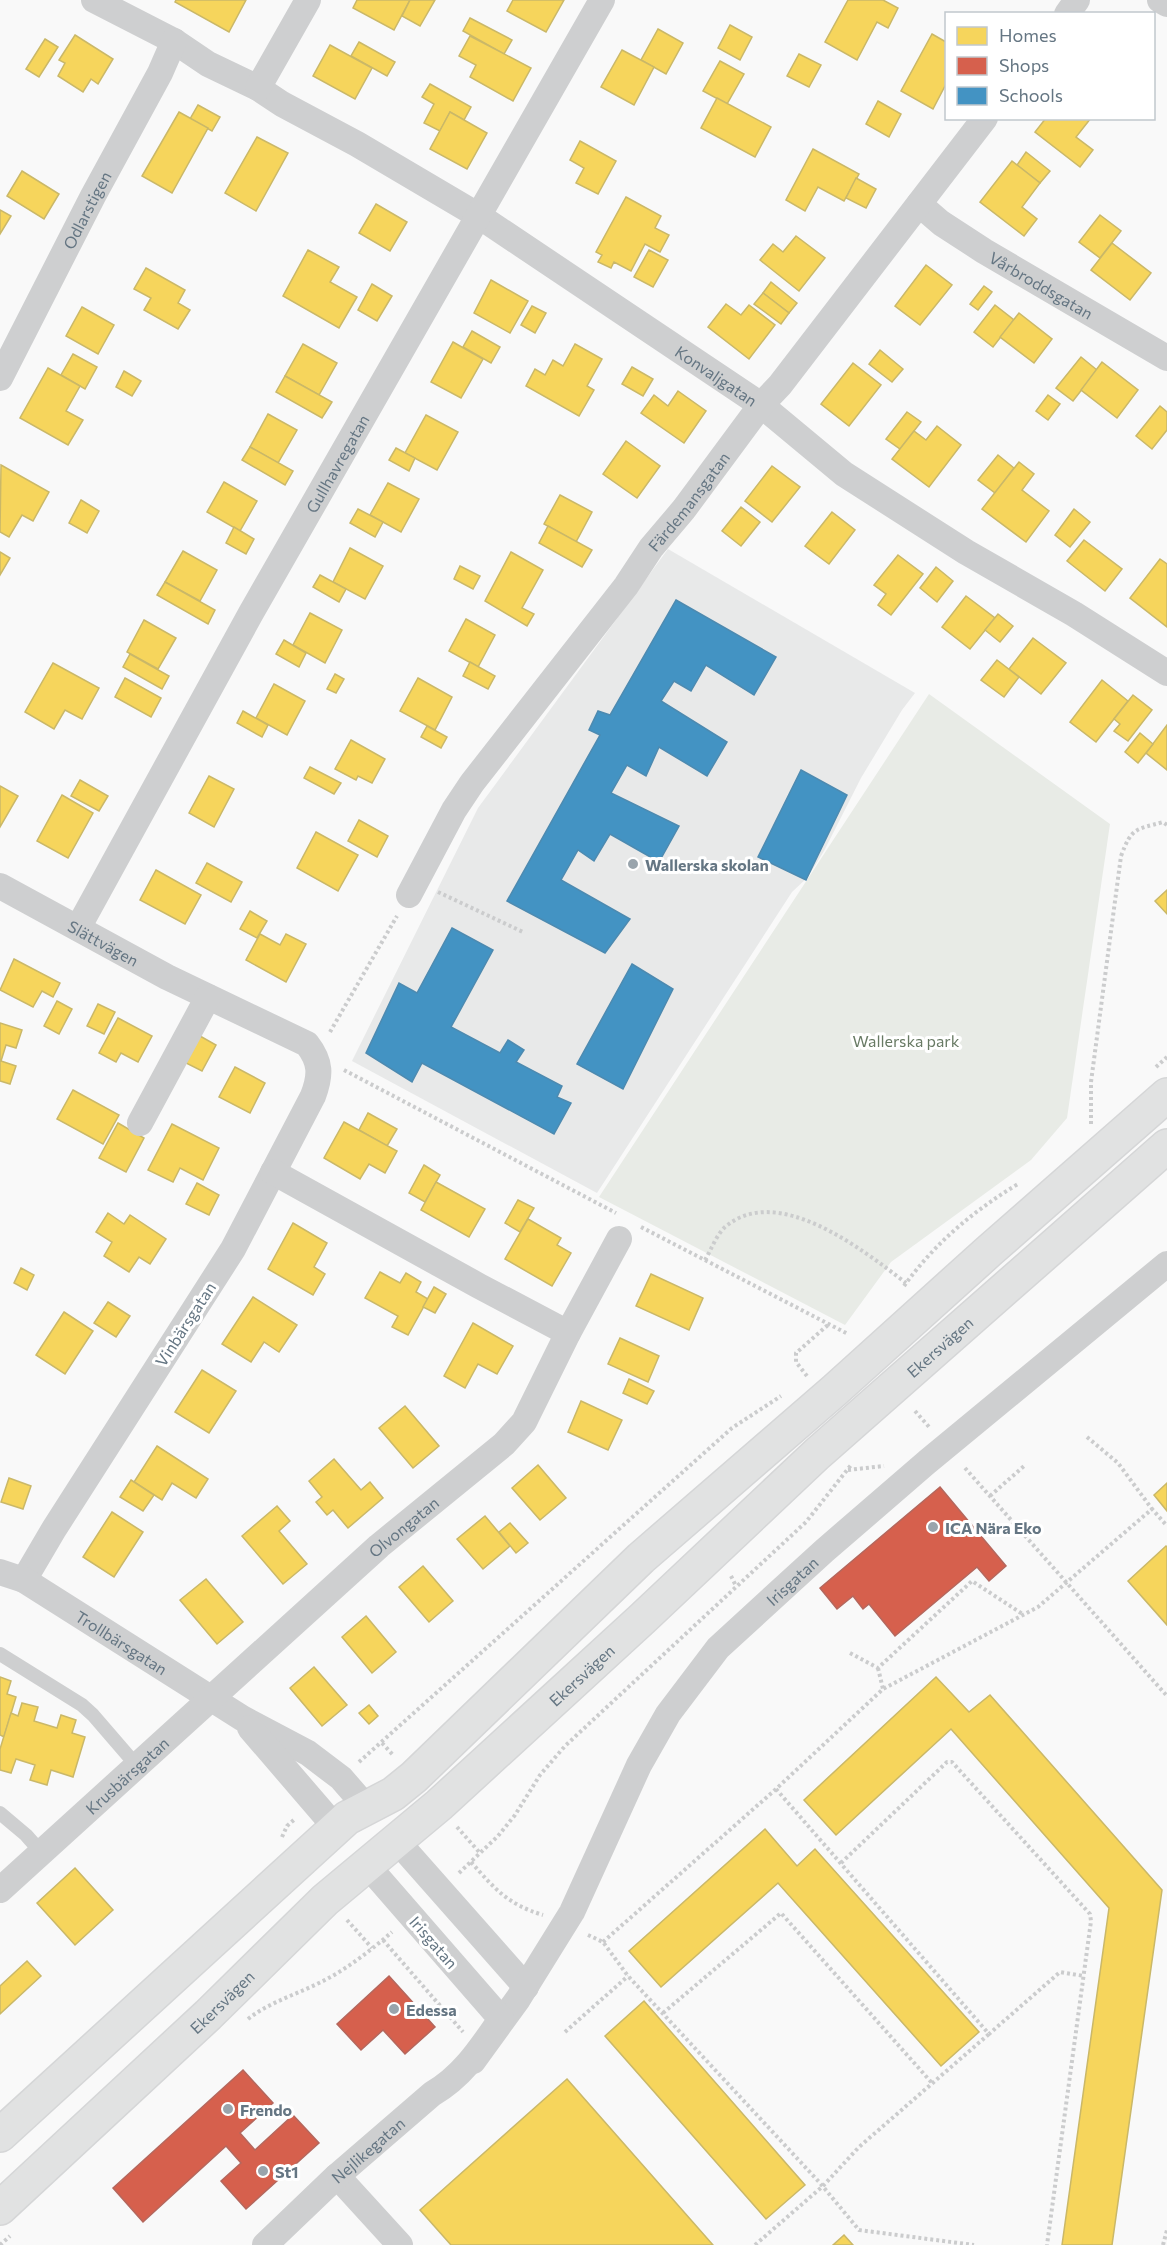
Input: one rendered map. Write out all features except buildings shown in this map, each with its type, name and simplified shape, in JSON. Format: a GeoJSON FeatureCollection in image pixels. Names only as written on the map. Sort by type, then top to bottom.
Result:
{"type":"FeatureCollection","features":[{"type":"Feature","properties":{"kind":"main road"},"geometry":{"type":"LineString","coordinates":[[0,2135],[347,1818],[393,1794],[414,1777],[641,1558],[835,1390],[1167,1095]]}},
{"type":"Feature","properties":{"kind":"main road","name":"Ekersvägen"},"geometry":{"type":"LineString","coordinates":[[9,2219],[200,2022],[325,1900],[447,1798],[634,1627],[817,1454],[1167,1146]]}},
{"type":"Feature","properties":{"kind":"main road"},"geometry":{"type":"LineString","coordinates":[[367,1808],[397,1841]]}},
{"type":"Feature","properties":{"kind":"main road"},"geometry":{"type":"LineString","coordinates":[[336,1828],[367,1865]]}},
{"type":"Feature","properties":{"kind":"street"},"geometry":{"type":"LineString","coordinates":[[94,0],[174,41]]}},
{"type":"Feature","properties":{"kind":"street"},"geometry":{"type":"LineString","coordinates":[[258,88],[308,0]]}},
{"type":"Feature","properties":{"kind":"street","name":"Gullhavregatan"},"geometry":{"type":"LineString","coordinates":[[78,928],[251,613],[602,0]]}},
{"type":"Feature","properties":{"kind":"street"},"geometry":{"type":"LineString","coordinates":[[1160,0],[1167,4]]}},
{"type":"Feature","properties":{"kind":"street","name":"Konvaljgatan"},"geometry":{"type":"LineString","coordinates":[[174,41],[208,64],[258,88],[282,104],[357,144],[479,216],[761,405],[844,474],[966,552],[1074,614],[1167,673]]}},
{"type":"Feature","properties":{"kind":"street","name":"Odlarstigen"},"geometry":{"type":"LineString","coordinates":[[0,378],[93,196],[160,73],[174,41]]}},
{"type":"Feature","properties":{"kind":"street","name":"Färdemansgatan"},"geometry":{"type":"LineString","coordinates":[[412,888],[454,810],[472,783],[626,586],[651,548],[684,509],[761,405],[780,385],[983,120]]}},
{"type":"Feature","properties":{"kind":"street","name":"Vårbroddsgatan"},"geometry":{"type":"LineString","coordinates":[[919,204],[941,223],[984,251],[1167,358]]}},
{"type":"Feature","properties":{"kind":"street","name":"Slättvägen"},"geometry":{"type":"LineString","coordinates":[[0,886],[208,997],[307,1044],[317,1056]]}},
{"type":"Feature","properties":{"kind":"street"},"geometry":{"type":"LineString","coordinates":[[140,1123],[208,997]]}},
{"type":"Feature","properties":{"kind":"street","name":"Vinbärsgatan"},"geometry":{"type":"LineString","coordinates":[[12,1576],[54,1529],[233,1249],[313,1096],[318,1082],[317,1056]]}},
{"type":"Feature","properties":{"kind":"street"},"geometry":{"type":"LineString","coordinates":[[273,1172],[568,1333]]}},
{"type":"Feature","properties":{"kind":"street","name":"Olvongatan"},"geometry":{"type":"LineString","coordinates":[[211,1699],[379,1546],[504,1444],[524,1422],[625,1226]]}},
{"type":"Feature","properties":{"kind":"street","name":"Irisgatan"},"geometry":{"type":"LineString","coordinates":[[522,1993],[572,1912],[639,1766],[668,1714],[718,1648],[824,1551],[935,1455],[1167,1264]]}},
{"type":"Feature","properties":{"kind":"street","name":"Trollbärsgatan"},"geometry":{"type":"LineString","coordinates":[[12,1576],[242,1718],[308,1753],[341,1778],[367,1808]]}},
{"type":"Feature","properties":{"kind":"street","name":"Krusbärsgatan"},"geometry":{"type":"LineString","coordinates":[[0,1890],[211,1699]]}},
{"type":"Feature","properties":{"kind":"street","name":"Trollbärsgatan"},"geometry":{"type":"LineString","coordinates":[[242,1718],[336,1828]]}},
{"type":"Feature","properties":{"kind":"street"},"geometry":{"type":"LineString","coordinates":[[397,1841],[522,1993]]}},
{"type":"Feature","properties":{"kind":"street","name":"Irisgatan"},"geometry":{"type":"LineString","coordinates":[[367,1865],[501,2019]]}},
{"type":"Feature","properties":{"kind":"street","name":"Nejlikegatan"},"geometry":{"type":"LineString","coordinates":[[265,2245],[337,2176],[432,2094],[446,2086],[476,2056],[522,1993]]}},
{"type":"Feature","properties":{"kind":"street","name":"Nejlikegatan"},"geometry":{"type":"LineString","coordinates":[[476,2056],[501,2019]]}},
{"type":"Feature","properties":{"kind":"street"},"geometry":{"type":"LineString","coordinates":[[337,2176],[400,2245]]}},
{"type":"Feature","properties":{"kind":"lane"},"geometry":{"type":"LineString","coordinates":[[0,1654],[82,1705],[93,1714],[137,1766]]}},
{"type":"Feature","properties":{"kind":"lane"},"geometry":{"type":"LineString","coordinates":[[0,1813],[26,1835],[41,1852]]}},
{"type":"Feature","properties":{"kind":"path"},"geometry":{"type":"LineString","coordinates":[[1091,1124],[1091,1082],[1121,856],[1129,835],[1136,830],[1162,822],[1167,825]]}},
{"type":"Feature","properties":{"kind":"path"},"geometry":{"type":"LineString","coordinates":[[523,932],[412,888],[317,1056],[625,1226],[705,1260],[848,1334]]}},
{"type":"Feature","properties":{"kind":"path"},"geometry":{"type":"LineString","coordinates":[[705,1260],[722,1230],[740,1216],[762,1212],[796,1216],[836,1234],[906,1283]]}},
{"type":"Feature","properties":{"kind":"path"},"geometry":{"type":"LineString","coordinates":[[809,1377],[796,1362],[796,1353],[829,1324]]}},
{"type":"Feature","properties":{"kind":"path"},"geometry":{"type":"LineString","coordinates":[[799,1384],[815,1373]]}},
{"type":"Feature","properties":{"kind":"path"},"geometry":{"type":"LineString","coordinates":[[351,1769],[732,1428],[789,1390]]}},
{"type":"Feature","properties":{"kind":"path"},"geometry":{"type":"LineString","coordinates":[[915,1411],[936,1435]]}},
{"type":"Feature","properties":{"kind":"path"},"geometry":{"type":"LineString","coordinates":[[1087,1437],[1118,1463],[1167,1526]]}},
{"type":"Feature","properties":{"kind":"path"},"geometry":{"type":"LineString","coordinates":[[456,1876],[498,1836],[515,1815],[540,1775],[565,1746],[806,1522],[857,1457]]}},
{"type":"Feature","properties":{"kind":"path"},"geometry":{"type":"LineString","coordinates":[[848,1470],[891,1465]]}},
{"type":"Feature","properties":{"kind":"path"},"geometry":{"type":"LineString","coordinates":[[990,1496],[1024,1467]]}},
{"type":"Feature","properties":{"kind":"path"},"geometry":{"type":"LineString","coordinates":[[965,1468],[1167,1695]]}},
{"type":"Feature","properties":{"kind":"path"},"geometry":{"type":"LineString","coordinates":[[814,1503],[822,1503]]}},
{"type":"Feature","properties":{"kind":"path"},"geometry":{"type":"LineString","coordinates":[[974,2245],[859,2230],[823,2186],[628,1976],[603,1942],[776,1789],[883,1689],[1038,1607],[1152,1509]]}},
{"type":"Feature","properties":{"kind":"path"},"geometry":{"type":"LineString","coordinates":[[731,1576],[736,1586]]}},
{"type":"Feature","properties":{"kind":"path"},"geometry":{"type":"LineString","coordinates":[[878,1668],[972,1581],[1024,1615]]}},
{"type":"Feature","properties":{"kind":"path"},"geometry":{"type":"LineString","coordinates":[[850,1653],[878,1668],[883,1689]]}},
{"type":"Feature","properties":{"kind":"path"},"geometry":{"type":"LineString","coordinates":[[841,1863],[947,1762],[952,1762],[1090,1914],[1084,1976],[1047,2245]]}},
{"type":"Feature","properties":{"kind":"path"},"geometry":{"type":"LineString","coordinates":[[776,1789],[989,2034]]}},
{"type":"Feature","properties":{"kind":"path"},"geometry":{"type":"LineString","coordinates":[[451,1820],[480,1853]]}},
{"type":"Feature","properties":{"kind":"path"},"geometry":{"type":"LineString","coordinates":[[471,1862],[500,1894],[528,1910],[565,1923]]}},
{"type":"Feature","properties":{"kind":"path"},"geometry":{"type":"LineString","coordinates":[[663,2013],[781,1912],[932,2083]]}},
{"type":"Feature","properties":{"kind":"path"},"geometry":{"type":"LineString","coordinates":[[241,2025],[283,1997],[320,1983],[351,1964],[397,1927]]}},
{"type":"Feature","properties":{"kind":"path"},"geometry":{"type":"LineString","coordinates":[[383,1940],[476,2056]]}},
{"type":"Feature","properties":{"kind":"path"},"geometry":{"type":"LineString","coordinates":[[755,2245],[823,2186],[859,2147],[1060,1972],[1084,1976]]}},
{"type":"Feature","properties":{"kind":"path"},"geometry":{"type":"LineString","coordinates":[[565,2032],[628,1976]]}},
{"type":"Feature","properties":{"kind":"path"},"geometry":{"type":"LineString","coordinates":[[0,2245],[9,2219]]}},
{"type":"Feature","properties":{"kind":"path"},"geometry":{"type":"LineString","coordinates":[[1163,2245],[1167,2230]]}},
{"type":"Feature","properties":{"kind":"path"},"geometry":{"type":"LineString","coordinates":[[935,2245],[938,2240]]}},
{"type":"Feature","properties":{"kind":"shaded area","name":"Wallerska skolan"},"geometry":{"type":"Polygon","coordinates":[[[668,549],[915,693],[902,710],[861,778],[824,851],[808,877],[792,892],[597,1193],[352,1061],[478,808],[668,549]]]}},
{"type":"Feature","properties":{"kind":"green space","name":"Wallerska park"},"geometry":{"type":"Polygon","coordinates":[[[929,694],[1110,824],[1067,1118],[1031,1160],[891,1262],[845,1325],[599,1197],[929,694]]]}},
{"type":"Feature","properties":{"kind":"place","name":"Wallerska skolan"},"geometry":{"type":"Point","coordinates":[633,864]}},
{"type":"Feature","properties":{"kind":"place","name":"ICA Nära Eko"},"geometry":{"type":"Point","coordinates":[933,1527]}},
{"type":"Feature","properties":{"kind":"place","name":"Edessa"},"geometry":{"type":"Point","coordinates":[394,2009]}},
{"type":"Feature","properties":{"kind":"place","name":"Frendo"},"geometry":{"type":"Point","coordinates":[228,2109]}},
{"type":"Feature","properties":{"kind":"place","name":"St1"},"geometry":{"type":"Point","coordinates":[263,2171]}}]}
